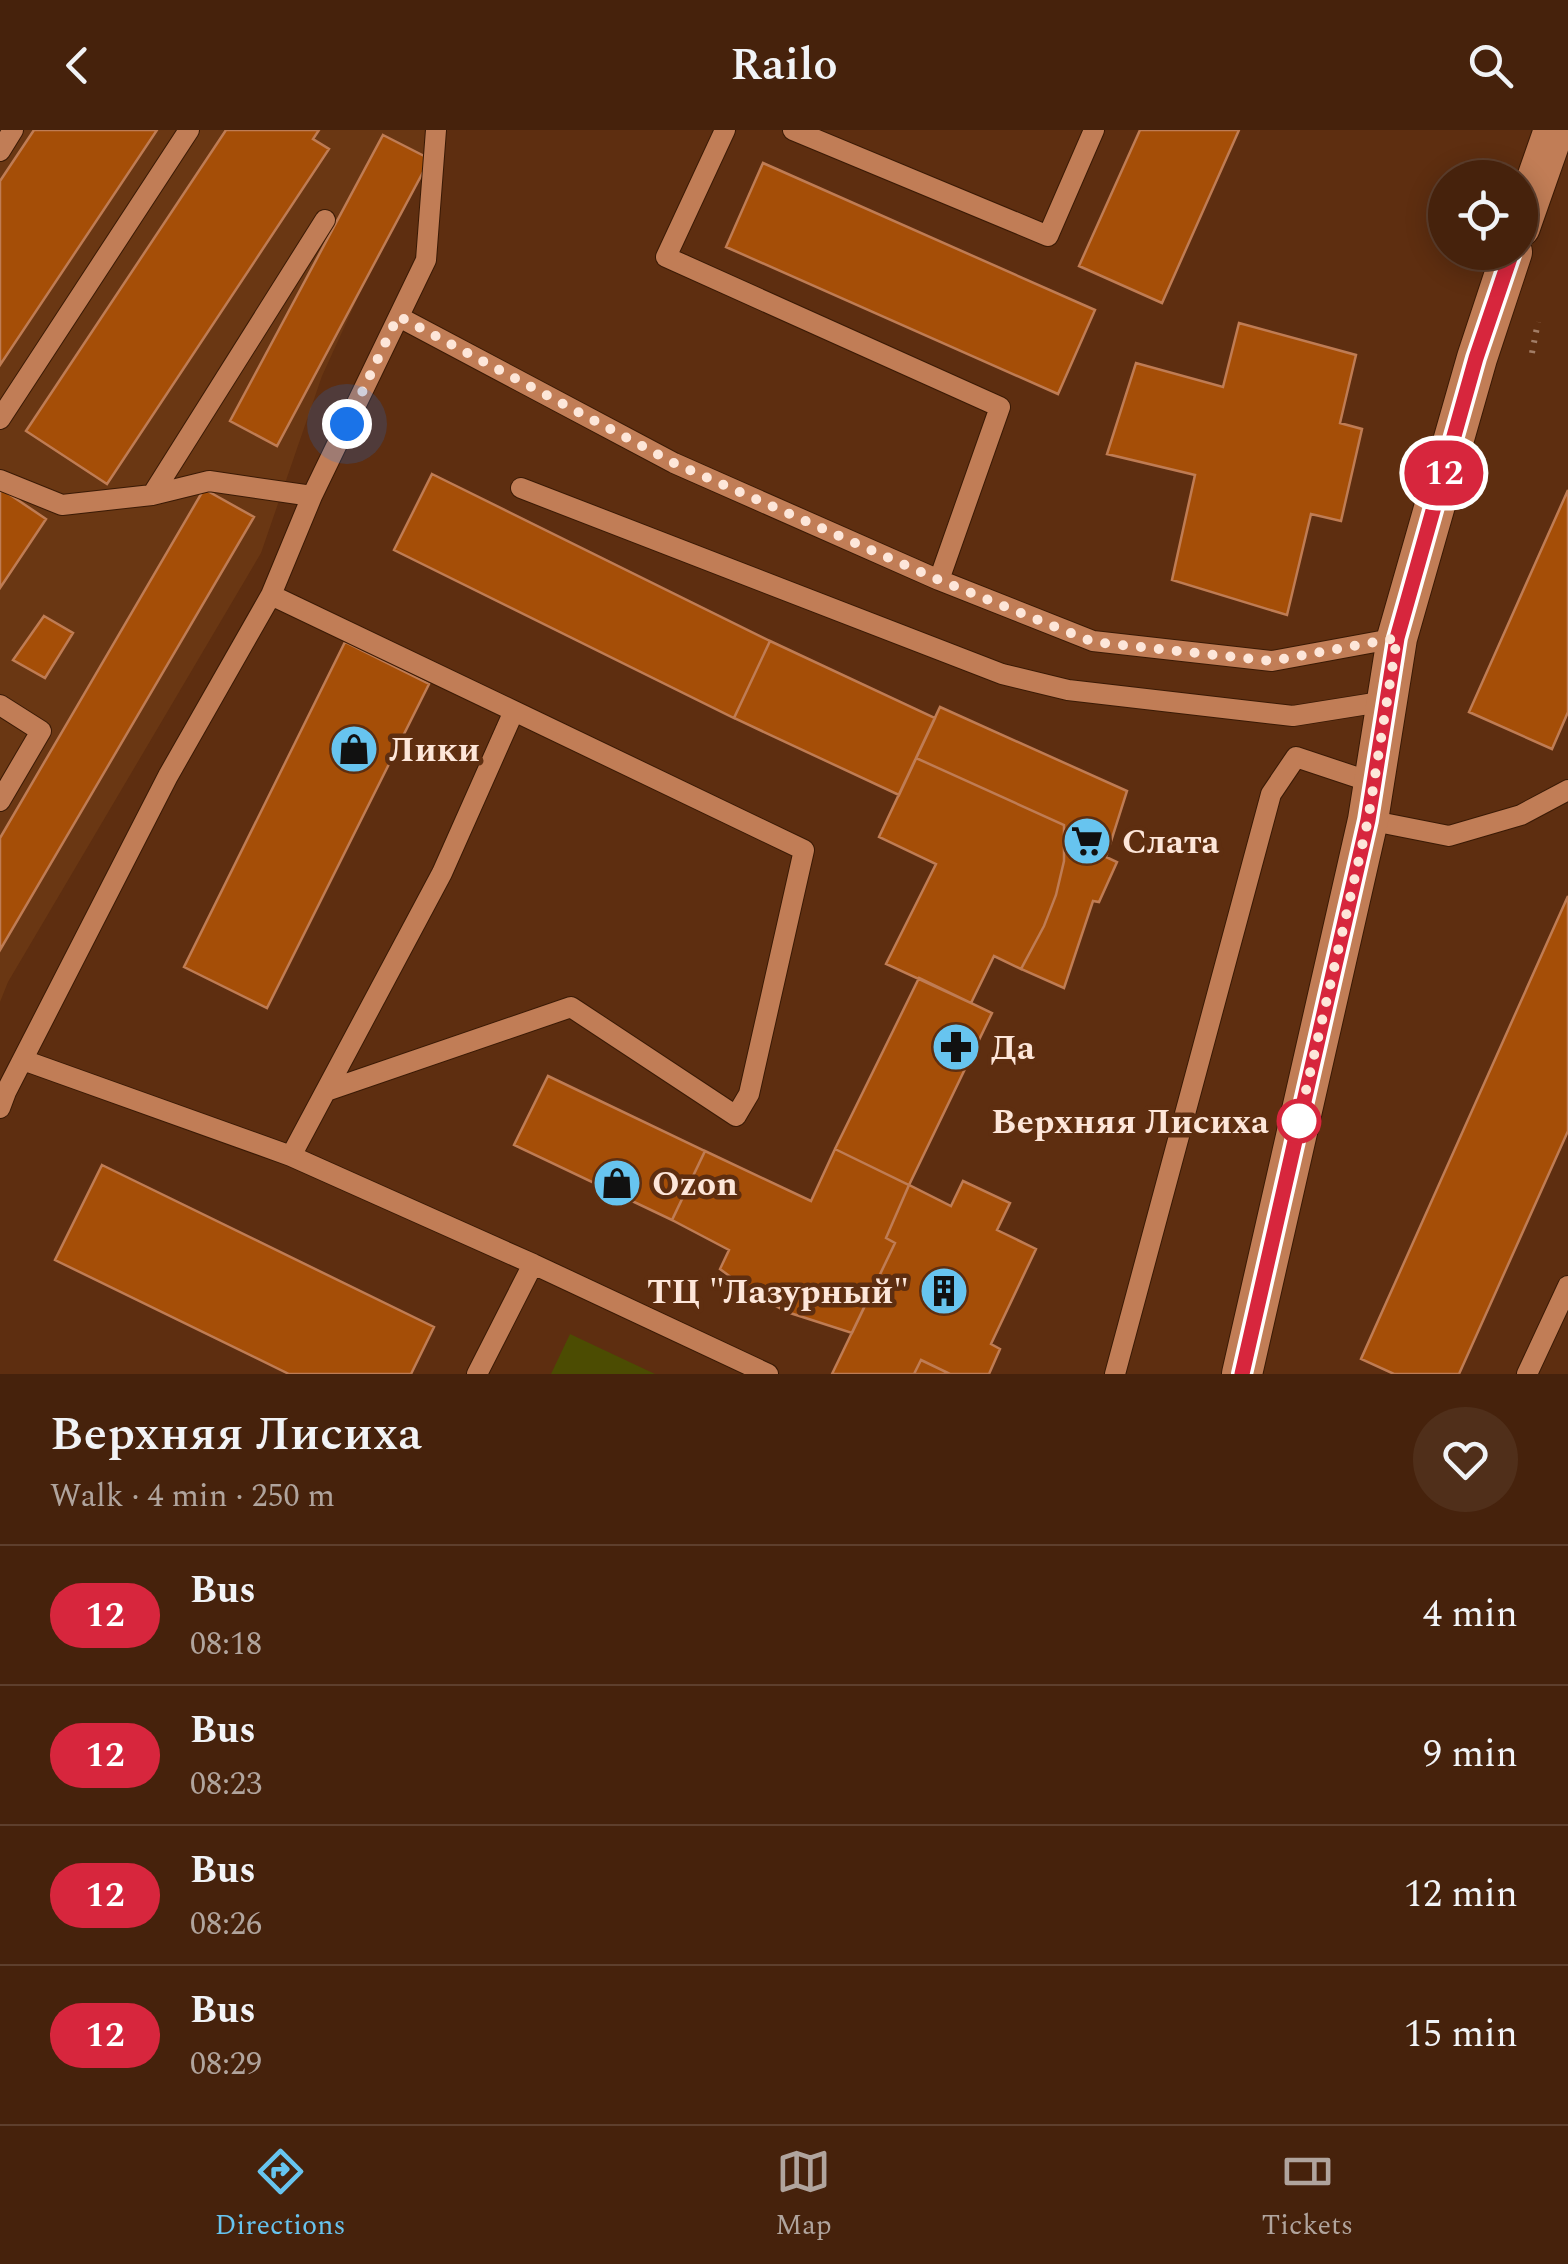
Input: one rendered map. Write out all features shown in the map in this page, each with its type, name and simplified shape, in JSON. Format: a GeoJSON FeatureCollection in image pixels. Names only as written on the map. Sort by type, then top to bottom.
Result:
{"type":"FeatureCollection","features":[{"type":"Feature","properties":{"kind":"street"},"geometry":{"type":"LineString","coordinates":[[1538,176],[1554,130]]}},
{"type":"Feature","properties":{"kind":"street"},"geometry":{"type":"LineString","coordinates":[[1242,1374],[1371,801],[1397,638],[1476,358],[1506,270]]}},
{"type":"Feature","properties":{"kind":"lane"},"geometry":{"type":"LineString","coordinates":[[0,151],[13,130]]}},
{"type":"Feature","properties":{"kind":"lane"},"geometry":{"type":"LineString","coordinates":[[0,419],[190,130]]}},
{"type":"Feature","properties":{"kind":"lane"},"geometry":{"type":"LineString","coordinates":[[0,1108],[168,776],[271,596],[312,496],[426,260],[436,130]]}},
{"type":"Feature","properties":{"kind":"lane"},"geometry":{"type":"LineString","coordinates":[[725,130],[666,257],[1000,407],[939,580]]}},
{"type":"Feature","properties":{"kind":"lane"},"geometry":{"type":"LineString","coordinates":[[793,130],[1048,236],[1094,130]]}},
{"type":"Feature","properties":{"kind":"lane"},"geometry":{"type":"LineString","coordinates":[[152,495],[325,220]]}},
{"type":"Feature","properties":{"kind":"lane"},"geometry":{"type":"LineString","coordinates":[[398,316],[674,463],[939,580],[1093,642],[1272,661],[1397,638]]}},
{"type":"Feature","properties":{"kind":"lane"},"geometry":{"type":"LineString","coordinates":[[0,480],[62,505],[152,495],[210,481],[312,496]]}},
{"type":"Feature","properties":{"kind":"lane"},"geometry":{"type":"LineString","coordinates":[[521,488],[1002,674],[1068,690],[1293,716],[1387,701]]}},
{"type":"Feature","properties":{"kind":"lane"},"geometry":{"type":"LineString","coordinates":[[271,596],[804,850],[749,1094],[736,1116],[572,1007],[326,1091]]}},
{"type":"Feature","properties":{"kind":"lane"},"geometry":{"type":"LineString","coordinates":[[0,705],[41,731],[0,801]]}},
{"type":"Feature","properties":{"kind":"lane"},"geometry":{"type":"LineString","coordinates":[[290,1156],[442,872],[514,711]]}},
{"type":"Feature","properties":{"kind":"lane"},"geometry":{"type":"LineString","coordinates":[[1115,1374],[1271,794],[1296,757],[1371,801],[1449,836],[1521,814],[1568,790]]}},
{"type":"Feature","properties":{"kind":"lane"},"geometry":{"type":"LineString","coordinates":[[23,1060],[290,1156],[768,1374]]}},
{"type":"Feature","properties":{"kind":"lane"},"geometry":{"type":"LineString","coordinates":[[477,1374],[533,1264]]}},
{"type":"Feature","properties":{"kind":"lane"},"geometry":{"type":"LineString","coordinates":[[1531,1373],[1568,1286]]}},
{"type":"Feature","properties":{"kind":"shaded area"},"geometry":{"type":"Polygon","coordinates":[[[0,130],[448,130],[425,150],[322,376],[261,553],[8,982],[0,1002],[0,130]]]}},
{"type":"Feature","properties":{"kind":"shaded area"},"geometry":{"type":"Polygon","coordinates":[[[570,1334],[655,1374],[551,1374],[570,1334]]]}},
{"type":"Feature","properties":{"kind":"building"},"geometry":{"type":"Polygon","coordinates":[[[34,130],[157,130],[0,365],[0,181],[34,130]]]}},
{"type":"Feature","properties":{"kind":"building"},"geometry":{"type":"Polygon","coordinates":[[[226,130],[319,130],[313,139],[329,149],[107,484],[26,431],[226,130]]]}},
{"type":"Feature","properties":{"kind":"building"},"geometry":{"type":"Polygon","coordinates":[[[1140,130],[1239,130],[1162,303],[1079,266],[1140,130]]]}},
{"type":"Feature","properties":{"kind":"building"},"geometry":{"type":"Polygon","coordinates":[[[383,135],[430,159],[277,446],[230,421],[383,135]]]}},
{"type":"Feature","properties":{"kind":"building"},"geometry":{"type":"Polygon","coordinates":[[[763,163],[1095,310],[1058,394],[726,247],[763,163]]]}},
{"type":"Feature","properties":{"kind":"building"},"geometry":{"type":"Polygon","coordinates":[[[1239,323],[1356,355],[1340,423],[1362,429],[1341,521],[1311,514],[1287,615],[1172,580],[1195,475],[1107,454],[1136,363],[1223,387],[1239,323]]]}},
{"type":"Feature","properties":{"kind":"building"},"geometry":{"type":"Polygon","coordinates":[[[432,474],[770,641],[734,718],[394,550],[432,474]]]}},
{"type":"Feature","properties":{"kind":"building"},"geometry":{"type":"Polygon","coordinates":[[[0,488],[46,519],[0,588],[0,488]]]}},
{"type":"Feature","properties":{"kind":"building"},"geometry":{"type":"Polygon","coordinates":[[[204,489],[254,517],[0,950],[0,838],[204,489]]]}},
{"type":"Feature","properties":{"kind":"building"},"geometry":{"type":"Polygon","coordinates":[[[1568,490],[1568,712],[1552,749],[1469,712],[1568,490]]]}},
{"type":"Feature","properties":{"kind":"building"},"geometry":{"type":"Polygon","coordinates":[[[44,616],[73,633],[45,678],[13,660],[44,616]]]}},
{"type":"Feature","properties":{"kind":"building"},"geometry":{"type":"Polygon","coordinates":[[[770,641],[935,718],[899,795],[734,718],[770,641]]]}},
{"type":"Feature","properties":{"kind":"building"},"geometry":{"type":"Polygon","coordinates":[[[345,642],[429,684],[267,1008],[184,967],[345,642]]]}},
{"type":"Feature","properties":{"kind":"building","name":"Слата"},"geometry":{"type":"Polygon","coordinates":[[[940,707],[1127,791],[1106,857],[1117,862],[1099,902],[1093,901],[1064,988],[1021,969],[1056,895],[1064,861],[1064,825],[916,758],[940,707]]]}},
{"type":"Feature","properties":{"kind":"building"},"geometry":{"type":"Polygon","coordinates":[[[916,758],[1064,825],[1064,861],[1044,926],[1021,969],[994,956],[971,1003],[886,964],[936,864],[879,837],[916,758]]]}},
{"type":"Feature","properties":{"kind":"building"},"geometry":{"type":"Polygon","coordinates":[[[1568,896],[1568,1131],[1459,1374],[1394,1374],[1361,1359],[1568,896]]]}},
{"type":"Feature","properties":{"kind":"building"},"geometry":{"type":"Polygon","coordinates":[[[919,978],[992,1013],[909,1185],[835,1149],[919,978]]]}},
{"type":"Feature","properties":{"kind":"building"},"geometry":{"type":"Polygon","coordinates":[[[548,1076],[705,1151],[672,1220],[514,1145],[548,1076]]]}},
{"type":"Feature","properties":{"kind":"building"},"geometry":{"type":"Polygon","coordinates":[[[835,1149],[909,1185],[886,1238],[895,1243],[852,1333],[787,1312],[752,1293],[720,1269],[729,1250],[672,1220],[705,1151],[811,1201],[835,1149]]]}},
{"type":"Feature","properties":{"kind":"building"},"geometry":{"type":"Polygon","coordinates":[[[102,1165],[434,1327],[411,1374],[289,1374],[55,1260],[102,1165]]]}},
{"type":"Feature","properties":{"kind":"building","name":"ТЦ \"Лазурный\""},"geometry":{"type":"Polygon","coordinates":[[[963,1181],[1010,1203],[997,1230],[1036,1249],[991,1344],[1000,1349],[989,1374],[950,1374],[921,1360],[914,1374],[832,1374],[895,1243],[886,1238],[909,1185],[951,1206],[963,1181]]]}},
{"type":"Feature","properties":{"kind":"building"},"geometry":{"type":"Polygon","coordinates":[[[921,1360],[950,1374],[914,1374],[921,1360]]]}},
{"type":"Feature","properties":{"kind":"bus line","name":"12"},"geometry":{"type":"LineString","coordinates":[[1242,1374],[1368,820],[1397,638],[1476,358],[1506,270]]}},
{"type":"Feature","properties":{"kind":"place","name":"Лики"},"geometry":{"type":"Point","coordinates":[354,749]}},
{"type":"Feature","properties":{"kind":"place","name":"Слата"},"geometry":{"type":"Point","coordinates":[1087,841]}},
{"type":"Feature","properties":{"kind":"place","name":"Да"},"geometry":{"type":"Point","coordinates":[956,1047]}},
{"type":"Feature","properties":{"kind":"place","name":"Верхняя Лисиха"},"geometry":{"type":"Point","coordinates":[1299,1121]}},
{"type":"Feature","properties":{"kind":"place","name":"Ozon"},"geometry":{"type":"Point","coordinates":[617,1183]}},
{"type":"Feature","properties":{"kind":"place","name":"ТЦ \"Лазурный\""},"geometry":{"type":"Point","coordinates":[944,1291]}},
{"type":"Feature","properties":{"kind":"route"},"geometry":{"type":"LineString","coordinates":[[347,424],[398,316],[674,463],[939,580],[1093,642],[1272,661],[1397,638],[1368,820],[1299,1121]]}}]}
